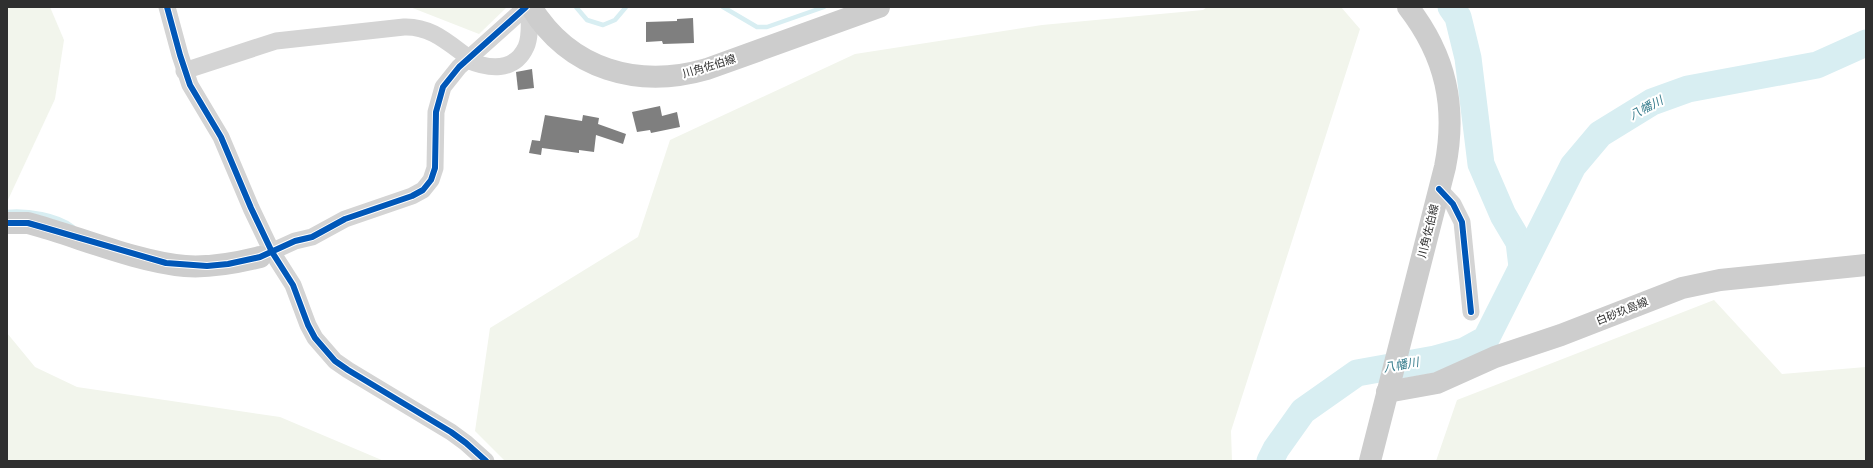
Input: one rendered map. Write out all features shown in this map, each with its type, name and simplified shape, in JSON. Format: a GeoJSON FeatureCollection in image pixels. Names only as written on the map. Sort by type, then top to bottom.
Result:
{"type":"FeatureCollection","features":[{"type":"Feature","properties":{"kind":"main road","name":"川角佐伯線"},"geometry":{"type":"LineString","coordinates":[[529,7],[546,29],[559,41],[588,61],[620,73],[655,78],[690,74],[707,69],[879,7]]}},
{"type":"Feature","properties":{"kind":"main road","name":"川角佐伯線"},"geometry":{"type":"LineString","coordinates":[[1370,461],[1448,154],[1450,129],[1448,91],[1437,54],[1419,20],[1408,7]]}},
{"type":"Feature","properties":{"kind":"main road"},"geometry":{"type":"LineString","coordinates":[[7,223],[28,223],[166,263],[207,266],[228,264],[266,254]]}},
{"type":"Feature","properties":{"kind":"main road","name":"白砂玖島線"},"geometry":{"type":"LineString","coordinates":[[1387,390],[1437,384],[1495,357],[1561,335],[1682,288],[1720,280],[1866,265]]}},
{"type":"Feature","properties":{"kind":"street"},"geometry":{"type":"LineString","coordinates":[[167,7],[184,71],[197,98],[226,148],[266,254],[288,275],[308,325],[324,350],[348,370],[466,442],[486,461]]}},
{"type":"Feature","properties":{"kind":"street"},"geometry":{"type":"LineString","coordinates":[[184,71],[276,42],[416,26],[428,30],[468,59],[481,66],[498,68],[510,64],[520,57],[526,47],[529,7]]}},
{"type":"Feature","properties":{"kind":"street"},"geometry":{"type":"LineString","coordinates":[[266,254],[295,241],[312,237],[345,219],[412,196],[423,190],[431,180],[435,168],[435,125],[438,99],[450,76],[529,7]]}},
{"type":"Feature","properties":{"kind":"street"},"geometry":{"type":"LineString","coordinates":[[1439,189],[1453,204],[1462,222],[1471,312]]}},
{"type":"Feature","properties":{"kind":"shaded area"},"geometry":{"type":"Polygon","coordinates":[[[7,7],[50,7],[64,40],[55,99],[7,202],[7,7]]]}},
{"type":"Feature","properties":{"kind":"shaded area"},"geometry":{"type":"Polygon","coordinates":[[[410,7],[507,7],[479,34],[410,7]]]}},
{"type":"Feature","properties":{"kind":"shaded area"},"geometry":{"type":"Polygon","coordinates":[[[1207,7],[1341,7],[1360,29],[1231,431],[1232,461],[505,461],[475,431],[490,328],[638,237],[670,140],[855,54],[1042,25],[1203,10],[1207,7]]]}},
{"type":"Feature","properties":{"kind":"shaded area"},"geometry":{"type":"Polygon","coordinates":[[[1714,300],[1782,374],[1866,367],[1866,461],[1436,461],[1457,400],[1714,300]]]}},
{"type":"Feature","properties":{"kind":"shaded area"},"geometry":{"type":"Polygon","coordinates":[[[7,333],[35,367],[77,387],[280,417],[384,461],[7,461],[7,333]]]}},
{"type":"Feature","properties":{"kind":"building"},"geometry":{"type":"Polygon","coordinates":[[[693,18],[694,43],[663,44],[662,41],[646,42],[646,22],[677,21],[677,19],[693,18]]]}},
{"type":"Feature","properties":{"kind":"building"},"geometry":{"type":"Polygon","coordinates":[[[532,69],[534,88],[518,90],[516,72],[532,69]]]}},
{"type":"Feature","properties":{"kind":"building"},"geometry":{"type":"Polygon","coordinates":[[[660,106],[662,116],[677,112],[680,127],[651,133],[650,130],[637,132],[632,112],[660,106]]]}},
{"type":"Feature","properties":{"kind":"building"},"geometry":{"type":"Polygon","coordinates":[[[545,115],[582,121],[583,115],[599,118],[598,124],[626,134],[623,144],[596,135],[594,152],[579,150],[579,153],[542,148],[541,155],[529,153],[532,140],[540,141],[545,115]]]}},
{"type":"Feature","properties":{"kind":"waterway","name":"八幡川"},"geometry":{"type":"LineString","coordinates":[[576,7],[587,20],[603,25],[615,20],[626,7]]}},
{"type":"Feature","properties":{"kind":"waterway","name":"八幡川"},"geometry":{"type":"LineString","coordinates":[[723,7],[757,27],[767,27],[824,7]]}},
{"type":"Feature","properties":{"kind":"waterway","name":"八幡川"},"geometry":{"type":"LineString","coordinates":[[1451,7],[1458,17],[1468,58],[1481,164],[1503,215],[1519,242],[1522,267]]}},
{"type":"Feature","properties":{"kind":"waterway","name":"八幡川"},"geometry":{"type":"LineString","coordinates":[[1270,461],[1276,449],[1303,411],[1357,373],[1435,359],[1464,351],[1486,339],[1573,166],[1600,134],[1652,102],[1688,89],[1817,65],[1866,43]]}},
{"type":"Feature","properties":{"kind":"waterway"},"geometry":{"type":"LineString","coordinates":[[7,212],[24,212],[51,216],[73,227]]}},
{"type":"Feature","properties":{"kind":"cycle path"},"geometry":{"type":"LineString","coordinates":[[167,7],[190,85],[221,137],[251,208],[272,252],[293,285],[308,325],[315,338],[335,361],[451,432],[486,461]]}},
{"type":"Feature","properties":{"kind":"cycle path"},"geometry":{"type":"LineString","coordinates":[[7,223],[28,223],[166,263],[207,266],[228,264],[260,257],[295,241],[312,237],[345,219],[412,196],[423,190],[431,180],[435,168],[436,112],[443,87],[459,67],[526,7]]}},
{"type":"Feature","properties":{"kind":"cycle path"},"geometry":{"type":"LineString","coordinates":[[1439,189],[1453,204],[1462,222],[1471,312]]}}]}
